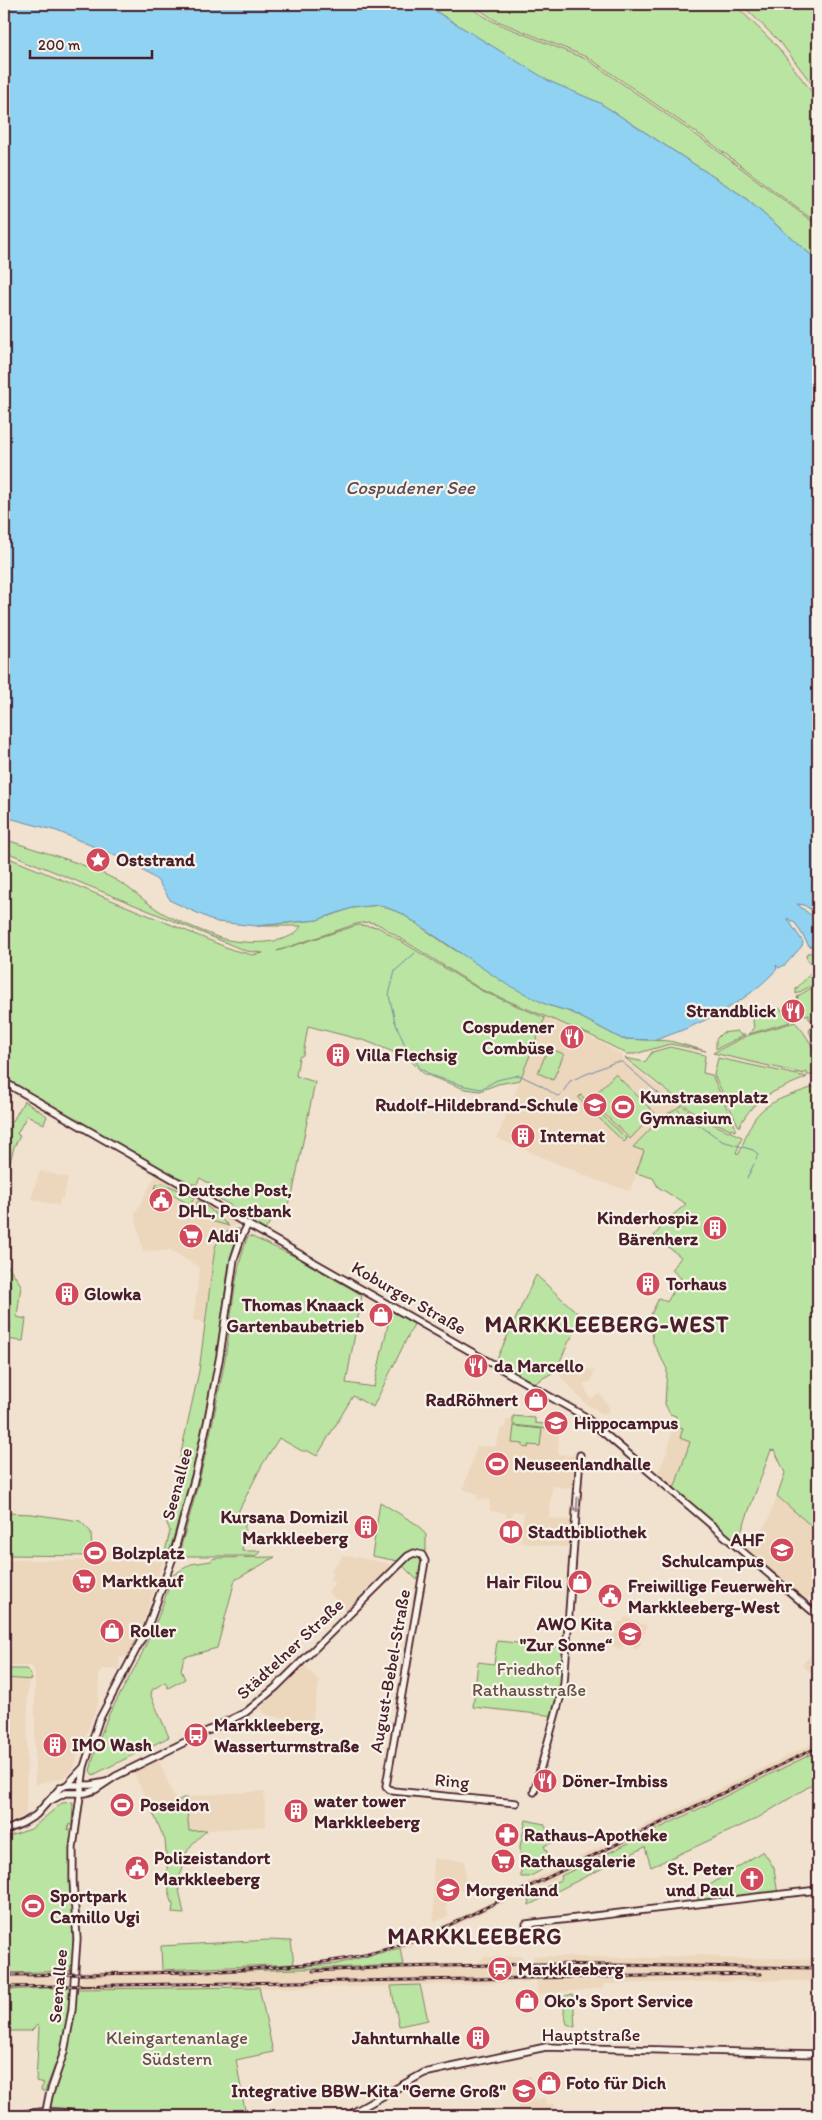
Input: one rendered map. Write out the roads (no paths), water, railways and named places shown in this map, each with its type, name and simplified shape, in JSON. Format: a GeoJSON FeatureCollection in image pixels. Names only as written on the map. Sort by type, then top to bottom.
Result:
{"type":"FeatureCollection","features":[{"type":"Feature","properties":{"kind":"main road","name":"Koburger Straße"},"geometry":{"type":"LineString","coordinates":[[4,1082],[584,1416],[818,1616]]}},
{"type":"Feature","properties":{"kind":"main road","name":"Seenallee"},"geometry":{"type":"LineString","coordinates":[[45,2114],[64,2052],[71,2018],[77,1940],[73,1848],[84,1766],[99,1720],[147,1629],[172,1560],[194,1482],[208,1420],[234,1259],[248,1224]]}},
{"type":"Feature","properties":{"kind":"main road"},"geometry":{"type":"LineString","coordinates":[[534,1792],[564,1684],[580,1455]]}},
{"type":"Feature","properties":{"kind":"main road","name":"Städtelner Straße"},"geometry":{"type":"LineString","coordinates":[[4,1831],[29,1819],[60,1794],[95,1790],[106,1782],[222,1725],[255,1705],[289,1674],[408,1556],[413,1553],[420,1554],[425,1561]]}},
{"type":"Feature","properties":{"kind":"main road","name":"August-Bebel-Straße"},"geometry":{"type":"LineString","coordinates":[[386,1787],[388,1766],[425,1561]]}},
{"type":"Feature","properties":{"kind":"main road","name":"Seenallee"},"geometry":{"type":"LineString","coordinates":[[67,1785],[84,1766]]}},
{"type":"Feature","properties":{"kind":"main road","name":"Städtelner Straße"},"geometry":{"type":"LineString","coordinates":[[48,1802],[57,1790],[67,1785],[106,1782]]}},
{"type":"Feature","properties":{"kind":"main road","name":"Ring"},"geometry":{"type":"LineString","coordinates":[[386,1787],[394,1790],[516,1802]]}},
{"type":"Feature","properties":{"kind":"main road"},"geometry":{"type":"LineString","coordinates":[[526,1924],[818,1890]]}},
{"type":"Feature","properties":{"kind":"main road","name":"Hauptstraße"},"geometry":{"type":"LineString","coordinates":[[347,2116],[424,2073],[546,2047],[818,2054]]}},
{"type":"Feature","properties":{"kind":"main road"},"geometry":{"type":"LineString","coordinates":[[16,2116],[45,2114],[97,2116]]}},
{"type":"Feature","properties":{"kind":"main road"},"geometry":{"type":"LineString","coordinates":[[71,2116],[86,2115]]}},
{"type":"Feature","properties":{"kind":"water","name":"Cospudener See"},"geometry":{"type":"Polygon","coordinates":[[[4,4],[424,4],[549,81],[600,103],[743,196],[818,261],[818,908],[813,911],[804,905],[797,904],[818,921],[818,948],[809,946],[796,924],[787,918],[803,942],[802,946],[786,964],[779,968],[776,965],[777,969],[753,991],[710,1018],[656,1040],[622,1039],[571,1012],[547,1005],[506,984],[401,913],[379,905],[352,908],[317,920],[257,926],[217,922],[171,901],[157,880],[130,862],[57,831],[9,818],[4,814],[4,4]]]}},
{"type":"Feature","properties":{"kind":"waterway"},"geometry":{"type":"LineString","coordinates":[[415,953],[395,971],[389,995],[395,1022],[407,1050],[421,1069],[433,1076],[481,1089],[497,1080],[519,1075],[557,1096],[561,1095],[570,1081],[615,1062],[622,1062],[672,1105]]}},
{"type":"Feature","properties":{"kind":"waterway"},"geometry":{"type":"LineString","coordinates":[[678,1110],[722,1141],[753,1150],[758,1154],[756,1159]]}},
{"type":"Feature","properties":{"kind":"waterway"},"geometry":{"type":"LineString","coordinates":[[747,1178],[754,1164]]}},
{"type":"Feature","properties":{"kind":"waterway"},"geometry":{"type":"LineString","coordinates":[[4,1271],[8,1277],[11,1290],[9,1313],[11,1327]]}},
{"type":"Feature","properties":{"kind":"railway"},"geometry":{"type":"LineString","coordinates":[[4,1975],[231,1970],[312,1964],[389,1949],[441,1929],[818,1747]]}},
{"type":"Feature","properties":{"kind":"railway"},"geometry":{"type":"LineString","coordinates":[[313,1971],[541,1964],[818,1968]]}},
{"type":"Feature","properties":{"kind":"railway"},"geometry":{"type":"LineString","coordinates":[[4,1987],[761,1974]]}},
{"type":"Feature","properties":{"kind":"place","name":"Oststrand"},"geometry":{"type":"Point","coordinates":[98,860]}},
{"type":"Feature","properties":{"kind":"place","name":"Strandblick"},"geometry":{"type":"Point","coordinates":[793,1011]}},
{"type":"Feature","properties":{"kind":"place","name":"Cospudener Combüse"},"geometry":{"type":"Point","coordinates":[572,1037]}},
{"type":"Feature","properties":{"kind":"place","name":"Villa Flechsig"},"geometry":{"type":"Point","coordinates":[338,1055]}},
{"type":"Feature","properties":{"kind":"place","name":"Rudolf-Hildebrand-Schule"},"geometry":{"type":"Point","coordinates":[595,1105]}},
{"type":"Feature","properties":{"kind":"place","name":"Kunstrasenplatz Gymnasium"},"geometry":{"type":"Point","coordinates":[623,1107]}},
{"type":"Feature","properties":{"kind":"place","name":"Internat"},"geometry":{"type":"Point","coordinates":[523,1136]}},
{"type":"Feature","properties":{"kind":"place","name":"Deutsche Post, DHL, Postbank"},"geometry":{"type":"Point","coordinates":[161,1200]}},
{"type":"Feature","properties":{"kind":"place","name":"Kinderhospiz Bärenherz"},"geometry":{"type":"Point","coordinates":[715,1228]}},
{"type":"Feature","properties":{"kind":"place","name":"Aldi"},"geometry":{"type":"Point","coordinates":[191,1236]}},
{"type":"Feature","properties":{"kind":"place","name":"Torhaus"},"geometry":{"type":"Point","coordinates":[648,1284]}},
{"type":"Feature","properties":{"kind":"place","name":"Glowka"},"geometry":{"type":"Point","coordinates":[67,1294]}},
{"type":"Feature","properties":{"kind":"place","name":"Thomas Knaack Gartenbaubetrieb"},"geometry":{"type":"Point","coordinates":[381,1315]}},
{"type":"Feature","properties":{"kind":"place","name":"da Marcello"},"geometry":{"type":"Point","coordinates":[476,1366]}},
{"type":"Feature","properties":{"kind":"place","name":"RadRöhnert"},"geometry":{"type":"Point","coordinates":[536,1400]}},
{"type":"Feature","properties":{"kind":"place","name":"Hippocampus"},"geometry":{"type":"Point","coordinates":[556,1423]}},
{"type":"Feature","properties":{"kind":"place","name":"Neuseenlandhalle"},"geometry":{"type":"Point","coordinates":[497,1464]}},
{"type":"Feature","properties":{"kind":"place","name":"Kursana Domizil Markkleeberg"},"geometry":{"type":"Point","coordinates":[366,1527]}},
{"type":"Feature","properties":{"kind":"place","name":"Stadtbibliothek"},"geometry":{"type":"Point","coordinates":[511,1532]}},
{"type":"Feature","properties":{"kind":"place","name":"AHF Schulcampus"},"geometry":{"type":"Point","coordinates":[782,1550]}},
{"type":"Feature","properties":{"kind":"place","name":"Bolzplatz"},"geometry":{"type":"Point","coordinates":[95,1553]}},
{"type":"Feature","properties":{"kind":"place","name":"Marktkauf"},"geometry":{"type":"Point","coordinates":[84,1581]}},
{"type":"Feature","properties":{"kind":"place","name":"Hair Filou"},"geometry":{"type":"Point","coordinates":[580,1582]}},
{"type":"Feature","properties":{"kind":"place","name":"Freiwillige Feuerwehr Markkleeberg-West"},"geometry":{"type":"Point","coordinates":[610,1596]}},
{"type":"Feature","properties":{"kind":"place","name":"Roller"},"geometry":{"type":"Point","coordinates":[112,1631]}},
{"type":"Feature","properties":{"kind":"place","name":"AWO Kita \"Zur Sonne“"},"geometry":{"type":"Point","coordinates":[630,1634]}},
{"type":"Feature","properties":{"kind":"place","name":"Markkleeberg, Wasserturmstraße"},"geometry":{"type":"Point","coordinates":[196,1735]}},
{"type":"Feature","properties":{"kind":"place","name":"IMO Wash"},"geometry":{"type":"Point","coordinates":[55,1745]}},
{"type":"Feature","properties":{"kind":"place","name":"Döner-Imbiss"},"geometry":{"type":"Point","coordinates":[545,1781]}},
{"type":"Feature","properties":{"kind":"place","name":"Poseidon"},"geometry":{"type":"Point","coordinates":[122,1805]}},
{"type":"Feature","properties":{"kind":"place","name":"water tower Markkleeberg"},"geometry":{"type":"Point","coordinates":[296,1811]}},
{"type":"Feature","properties":{"kind":"place","name":"Rathaus-Apotheke"},"geometry":{"type":"Point","coordinates":[507,1835]}},
{"type":"Feature","properties":{"kind":"place","name":"Rathausgalerie"},"geometry":{"type":"Point","coordinates":[503,1861]}},
{"type":"Feature","properties":{"kind":"place","name":"Polizeistandort Markkleeberg"},"geometry":{"type":"Point","coordinates":[137,1868]}},
{"type":"Feature","properties":{"kind":"place","name":"St. Peter und Paul"},"geometry":{"type":"Point","coordinates":[752,1879]}},
{"type":"Feature","properties":{"kind":"place","name":"Morgenland"},"geometry":{"type":"Point","coordinates":[448,1890]}},
{"type":"Feature","properties":{"kind":"place","name":"Sportpark Camillo Ugi"},"geometry":{"type":"Point","coordinates":[33,1906]}},
{"type":"Feature","properties":{"kind":"place","name":"Markkleeberg"},"geometry":{"type":"Point","coordinates":[500,1969]}},
{"type":"Feature","properties":{"kind":"place","name":"Oko's Sport Service"},"geometry":{"type":"Point","coordinates":[527,2001]}},
{"type":"Feature","properties":{"kind":"place","name":"Jahnturnhalle"},"geometry":{"type":"Point","coordinates":[478,2038]}},
{"type":"Feature","properties":{"kind":"place","name":"Foto für Dich"},"geometry":{"type":"Point","coordinates":[549,2083]}},
{"type":"Feature","properties":{"kind":"place","name":"Integrative BBW-Kita \"Gerne Groß\""},"geometry":{"type":"Point","coordinates":[524,2091]}},
{"type":"Feature","properties":{"kind":"district","name":"MARKKLEEBERG-WEST"},"geometry":{"type":"Point","coordinates":[607,1324]}},
{"type":"Feature","properties":{"kind":"district","name":"MARKKLEEBERG"},"geometry":{"type":"Point","coordinates":[475,1936]}},
{"type":"Feature","properties":{"kind":"park label","name":"Friedhof Rathausstraße"},"geometry":{"type":"Point","coordinates":[529,1679]}},
{"type":"Feature","properties":{"kind":"park label","name":"Kleingartenanlage Südstern"},"geometry":{"type":"Point","coordinates":[177,2048]}}]}
